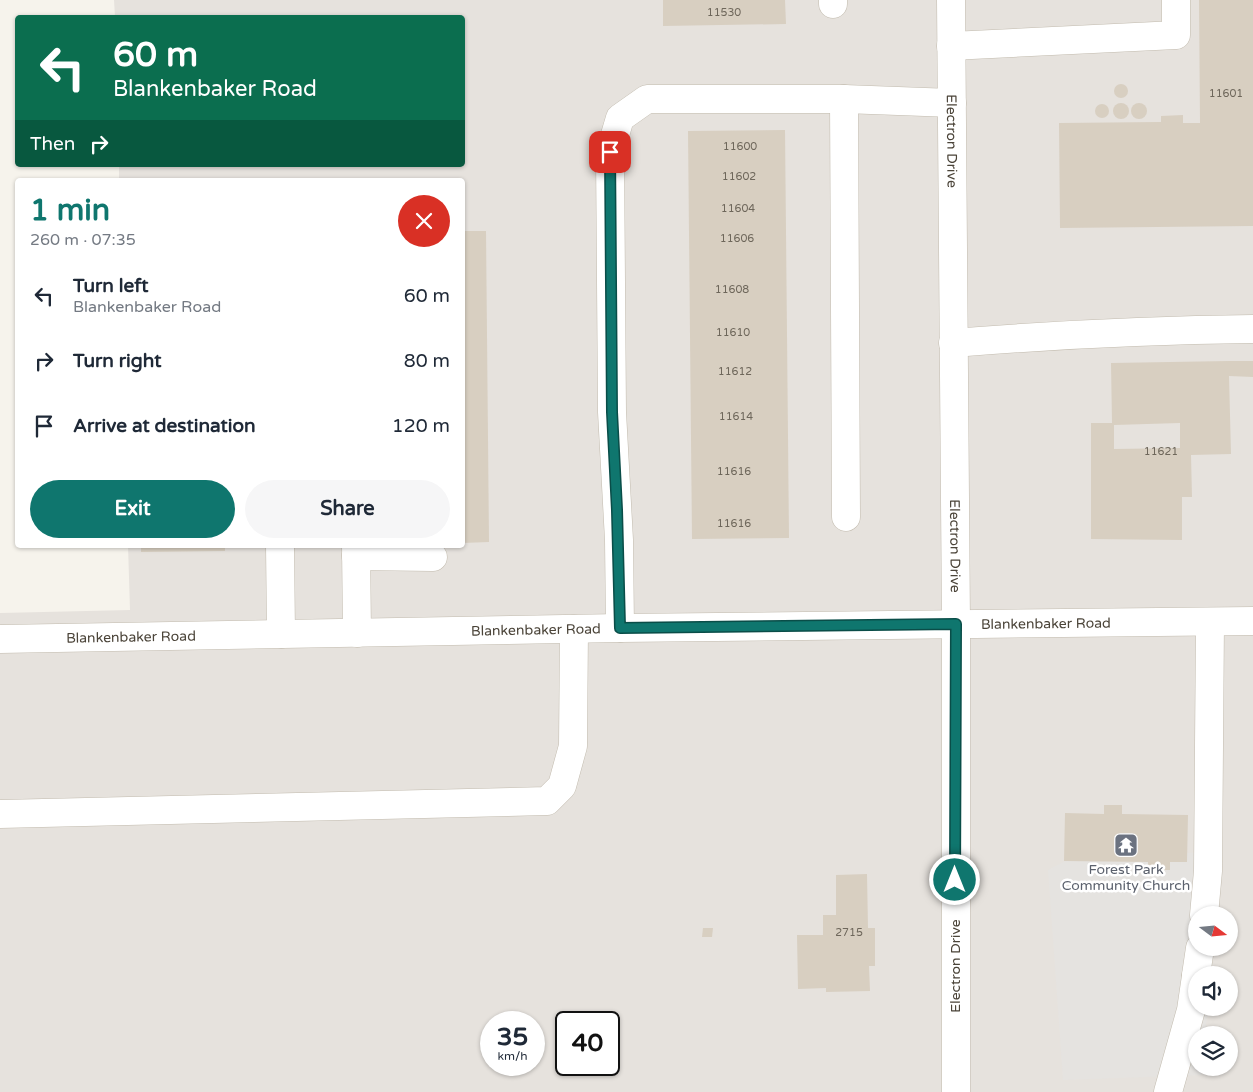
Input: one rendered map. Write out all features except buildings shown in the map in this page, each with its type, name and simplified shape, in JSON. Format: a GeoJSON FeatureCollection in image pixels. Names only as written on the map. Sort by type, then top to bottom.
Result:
{"type":"FeatureCollection","features":[{"type":"Feature","properties":{"kind":"street","name":"Electron Drive"},"geometry":{"type":"LineString","coordinates":[[950,0],[956,624],[956,1092]]}},
{"type":"Feature","properties":{"kind":"street"},"geometry":{"type":"LineString","coordinates":[[951,46],[1176,35],[1176,0]]}},
{"type":"Feature","properties":{"kind":"street"},"geometry":{"type":"LineString","coordinates":[[620,628],[618,523],[612,412],[610,152],[620,118],[647,99],[844,99],[952,103]]}},
{"type":"Feature","properties":{"kind":"street"},"geometry":{"type":"LineString","coordinates":[[844,99],[846,517]]}},
{"type":"Feature","properties":{"kind":"street"},"geometry":{"type":"LineString","coordinates":[[953,343],[1150,331],[1253,329]]}},
{"type":"Feature","properties":{"kind":"street"},"geometry":{"type":"LineString","coordinates":[[280,548],[281,634]]}},
{"type":"Feature","properties":{"kind":"street"},"geometry":{"type":"LineString","coordinates":[[357,633],[356,550],[432,557]]}},
{"type":"Feature","properties":{"kind":"street","name":"Blankenbaker Road"},"geometry":{"type":"LineString","coordinates":[[0,639],[620,628],[1253,621]]}},
{"type":"Feature","properties":{"kind":"street"},"geometry":{"type":"LineString","coordinates":[[1205,906],[1208,871],[1210,622]]}},
{"type":"Feature","properties":{"kind":"street"},"geometry":{"type":"LineString","coordinates":[[0,814],[547,801],[562,786],[573,746],[574,629]]}},
{"type":"Feature","properties":{"kind":"street"},"geometry":{"type":"LineString","coordinates":[[1168,1092],[1189,1016]]}},
{"type":"Feature","properties":{"kind":"shaded area"},"geometry":{"type":"Polygon","coordinates":[[[114,0],[1253,0],[1253,1092],[0,1092],[0,613],[130,610],[128,548],[465,548],[465,178],[119,178],[119,167],[465,167],[465,15],[115,15],[114,0]]]}},
{"type":"Feature","properties":{"kind":"shaded area"},"geometry":{"type":"Polygon","coordinates":[[[1223,852],[1217,906],[1188,906],[1188,956],[1212,956],[1212,966],[1188,966],[1188,1016],[1207,1016],[1206,1026],[1188,1026],[1188,1075],[1063,1080],[1048,870],[1075,856],[1223,852]]]}},
{"type":"Feature","properties":{"kind":"place","name":"Forest Park Community Church"},"geometry":{"type":"Point","coordinates":[1126,845]}},
{"type":"Feature","properties":{"kind":"route"},"geometry":{"type":"LineString","coordinates":[[610,152],[612,412],[620,628],[956,624],[955,880]]}}]}
